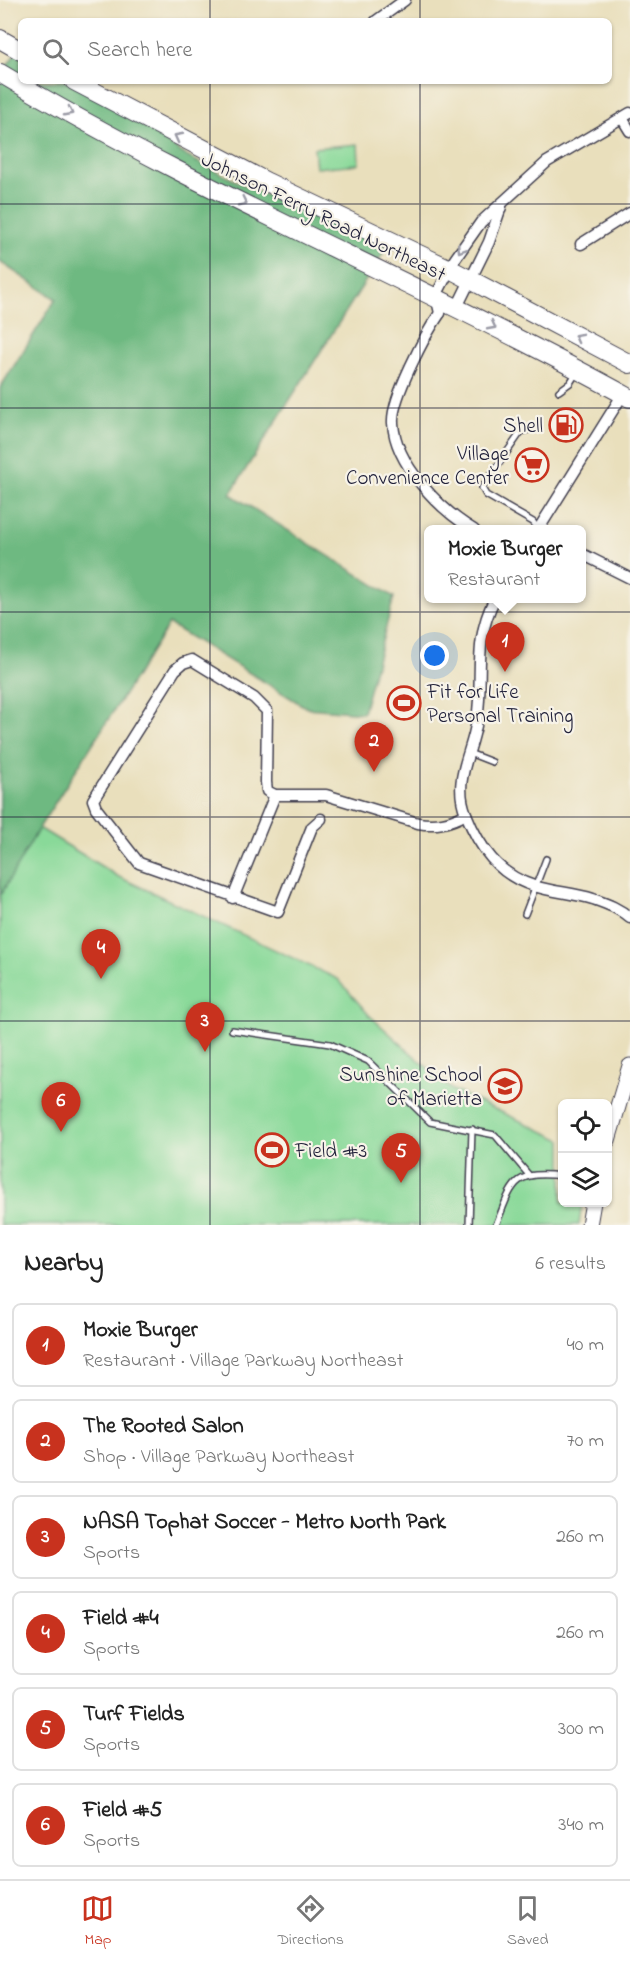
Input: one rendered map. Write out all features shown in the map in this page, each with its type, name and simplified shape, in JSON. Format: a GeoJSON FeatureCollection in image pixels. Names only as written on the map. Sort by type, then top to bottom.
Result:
{"type":"FeatureCollection","features":[{"type":"Feature","properties":{"kind":"main road"},"geometry":{"type":"LineString","coordinates":[[0,39],[18,49]]}},
{"type":"Feature","properties":{"kind":"main road","name":"Johnson Ferry Road Northeast"},"geometry":{"type":"LineString","coordinates":[[0,73],[18,83]]}},
{"type":"Feature","properties":{"kind":"main road","name":"Johnson Ferry Road Northeast"},"geometry":{"type":"LineString","coordinates":[[20,84],[175,169],[438,305],[458,307],[627,396]]}},
{"type":"Feature","properties":{"kind":"main road","name":"Johnson Ferry Road Northeast"},"geometry":{"type":"LineString","coordinates":[[80,84],[267,182],[450,269],[630,364]]}},
{"type":"Feature","properties":{"kind":"street"},"geometry":{"type":"LineString","coordinates":[[380,18],[405,0]]}},
{"type":"Feature","properties":{"kind":"street"},"geometry":{"type":"LineString","coordinates":[[467,525],[442,508],[412,472],[395,438],[393,422],[398,395],[438,305],[450,269],[470,235],[547,162],[626,115],[630,131]]}},
{"type":"Feature","properties":{"kind":"street"},"geometry":{"type":"LineString","coordinates":[[458,307],[489,242],[501,206]]}},
{"type":"Feature","properties":{"kind":"street"},"geometry":{"type":"LineString","coordinates":[[581,244],[630,213]]}},
{"type":"Feature","properties":{"kind":"street"},"geometry":{"type":"LineString","coordinates":[[541,525],[575,463],[627,396]]}},
{"type":"Feature","properties":{"kind":"street"},"geometry":{"type":"LineString","coordinates":[[586,556],[630,578]]}},
{"type":"Feature","properties":{"kind":"street"},"geometry":{"type":"LineString","coordinates":[[493,603],[484,625],[478,653],[477,722],[467,752],[460,794],[466,814],[480,844],[492,860],[510,875],[535,886],[625,908],[630,918]]}},
{"type":"Feature","properties":{"kind":"street"},"geometry":{"type":"LineString","coordinates":[[321,819],[312,826],[278,912],[139,863],[96,808],[93,800],[175,670],[183,663],[192,660],[255,698],[267,711],[266,782],[267,791],[274,795],[326,795],[396,818],[424,824],[451,822],[466,814]]}},
{"type":"Feature","properties":{"kind":"street"},"geometry":{"type":"LineString","coordinates":[[233,898],[274,795]]}},
{"type":"Feature","properties":{"kind":"street"},"geometry":{"type":"LineString","coordinates":[[612,1127],[630,1066]]}},
{"type":"Feature","properties":{"kind":"street"},"geometry":{"type":"LineString","coordinates":[[589,1225],[592,1207]]}},
{"type":"Feature","properties":{"kind":"lane"},"geometry":{"type":"LineString","coordinates":[[559,391],[570,383],[578,371]]}},
{"type":"Feature","properties":{"kind":"lane"},"geometry":{"type":"LineString","coordinates":[[535,428],[521,432],[504,453],[482,488],[486,495],[535,525]]}},
{"type":"Feature","properties":{"kind":"lane"},"geometry":{"type":"LineString","coordinates":[[467,752],[492,762]]}},
{"type":"Feature","properties":{"kind":"lane"},"geometry":{"type":"LineString","coordinates":[[525,914],[546,859]]}},
{"type":"Feature","properties":{"kind":"lane"},"geometry":{"type":"LineString","coordinates":[[232,1030],[330,1044],[369,1061],[430,1122],[495,1135],[528,1174]]}},
{"type":"Feature","properties":{"kind":"lane"},"geometry":{"type":"LineString","coordinates":[[469,1225],[472,1129]]}},
{"type":"Feature","properties":{"kind":"lane"},"geometry":{"type":"LineString","coordinates":[[496,1225],[518,1180],[528,1174],[558,1176]]}},
{"type":"Feature","properties":{"kind":"green space"},"geometry":{"type":"Polygon","coordinates":[[[18,49],[18,84],[84,84],[188,157],[252,189],[387,247],[230,494],[394,597],[363,713],[307,708],[169,624],[39,828],[0,896],[0,388],[56,299],[0,262],[0,76],[18,49]]]}},
{"type":"Feature","properties":{"kind":"green space"},"geometry":{"type":"Polygon","coordinates":[[[358,144],[359,164],[316,168],[314,148],[358,144]]]}},
{"type":"Feature","properties":{"kind":"green space"},"geometry":{"type":"Polygon","coordinates":[[[39,828],[119,877],[338,979],[369,1015],[451,1089],[558,1138],[558,1207],[581,1207],[579,1225],[0,1225],[0,896],[39,828]]]}},
{"type":"Feature","properties":{"kind":"place","name":"Shell"},"geometry":{"type":"Point","coordinates":[566,425]}},
{"type":"Feature","properties":{"kind":"place","name":"Village Convenience Center"},"geometry":{"type":"Point","coordinates":[532,465]}},
{"type":"Feature","properties":{"kind":"place","name":"Moxie Burger"},"geometry":{"type":"Point","coordinates":[505,672]}},
{"type":"Feature","properties":{"kind":"place","name":"Fit for Life Personal Training"},"geometry":{"type":"Point","coordinates":[404,703]}},
{"type":"Feature","properties":{"kind":"place","name":"The Rooted Salon"},"geometry":{"type":"Point","coordinates":[374,772]}},
{"type":"Feature","properties":{"kind":"place","name":"Field #4"},"geometry":{"type":"Point","coordinates":[101,979]}},
{"type":"Feature","properties":{"kind":"place","name":"NASA Tophat Soccer - Metro North Park"},"geometry":{"type":"Point","coordinates":[205,1052]}},
{"type":"Feature","properties":{"kind":"place","name":"Sunshine School of Marietta"},"geometry":{"type":"Point","coordinates":[505,1086]}},
{"type":"Feature","properties":{"kind":"place","name":"Field #5"},"geometry":{"type":"Point","coordinates":[61,1132]}},
{"type":"Feature","properties":{"kind":"place","name":"Field #3"},"geometry":{"type":"Point","coordinates":[272,1150]}},
{"type":"Feature","properties":{"kind":"place","name":"Turf Fields"},"geometry":{"type":"Point","coordinates":[401,1183]}}]}
